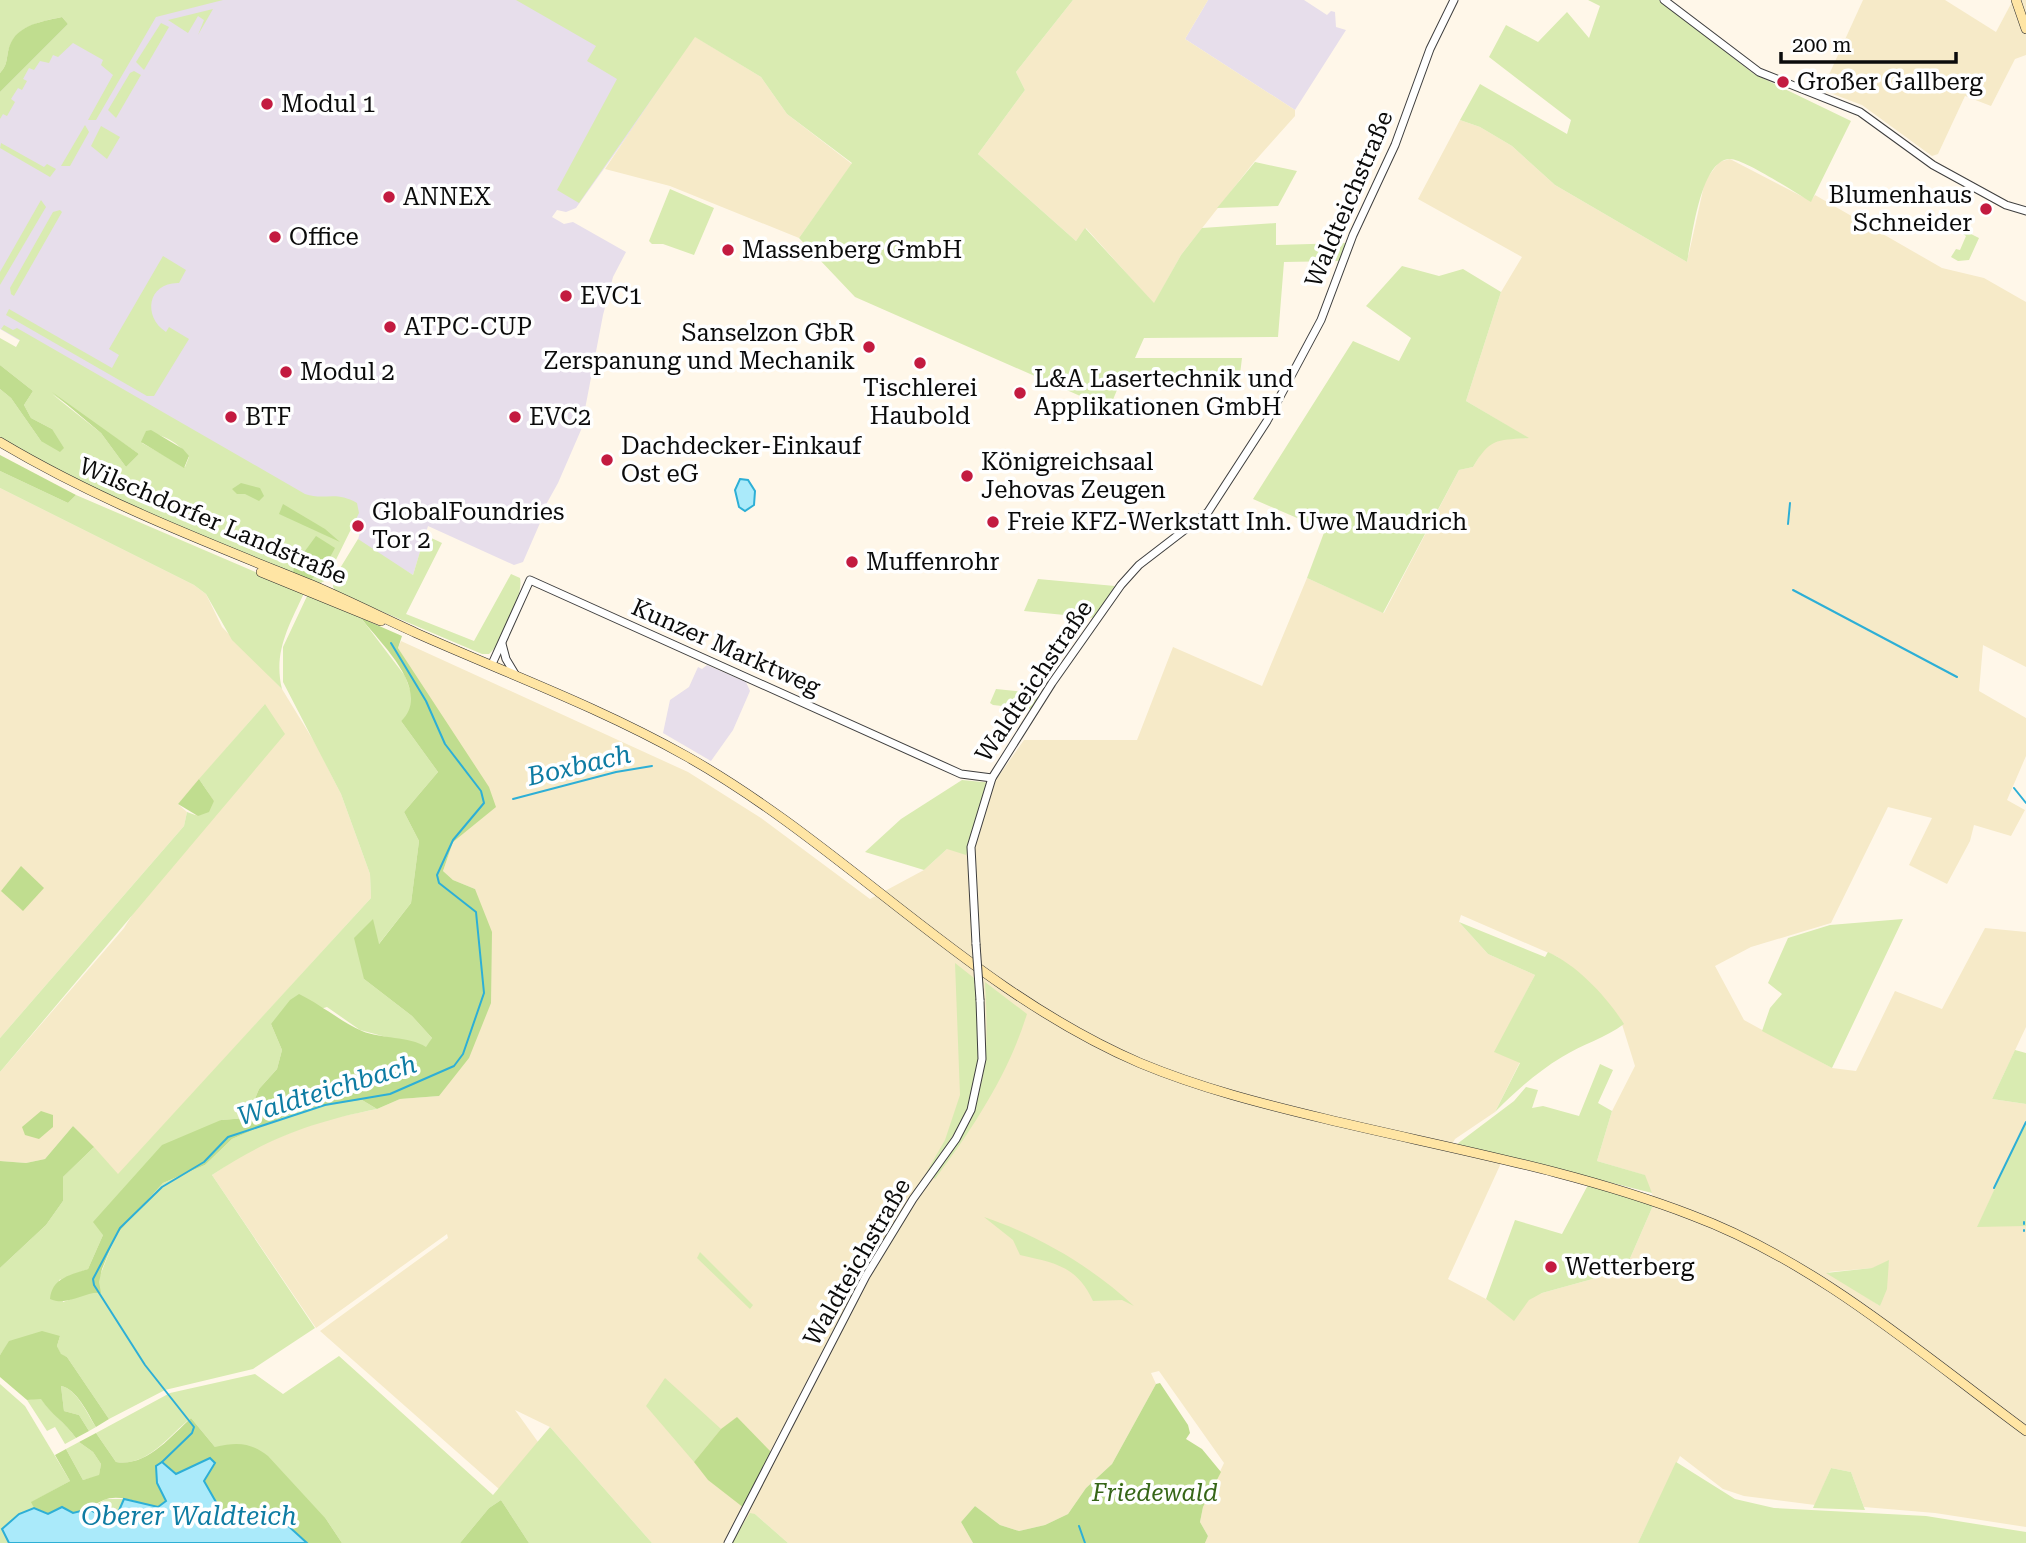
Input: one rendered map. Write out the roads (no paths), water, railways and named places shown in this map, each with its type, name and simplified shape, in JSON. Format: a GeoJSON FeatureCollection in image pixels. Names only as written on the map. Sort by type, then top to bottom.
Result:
{"type":"FeatureCollection","features":[{"type":"Feature","properties":{"kind":"main road"},"geometry":{"type":"LineString","coordinates":[[2015,0],[2026,29]]}},
{"type":"Feature","properties":{"kind":"main road","name":"Wilschdorfer Landstraße"},"geometry":{"type":"LineString","coordinates":[[0,443],[114,503],[204,543],[324,590],[649,736],[760,801],[826,848],[991,978],[1098,1043],[1153,1068],[1238,1097],[1613,1189],[1720,1226],[1782,1256],[1836,1290],[2026,1431]]}},
{"type":"Feature","properties":{"kind":"main road","name":"Wilschdorfer Landstraße"},"geometry":{"type":"LineString","coordinates":[[0,449],[77,490],[176,536],[358,613],[412,631]]}},
{"type":"Feature","properties":{"kind":"street","name":"Waldteichstraße"},"geometry":{"type":"LineString","coordinates":[[728,1543],[866,1276],[900,1219],[956,1139],[971,1110],[982,1059],[971,847],[992,778],[1052,683],[1121,585],[1139,565],[1208,512],[1268,421],[1321,320],[1353,235],[1395,145],[1430,49],[1454,0]]}},
{"type":"Feature","properties":{"kind":"street"},"geometry":{"type":"LineString","coordinates":[[1664,0],[1751,67],[1860,112],[1933,165],[2017,209],[2026,211]]}},
{"type":"Feature","properties":{"kind":"street","name":"Kunzer Marktweg"},"geometry":{"type":"LineString","coordinates":[[492,664],[530,580],[961,774],[992,778]]}},
{"type":"Feature","properties":{"kind":"street"},"geometry":{"type":"LineString","coordinates":[[502,643],[506,659],[515,674]]}},
{"type":"Feature","properties":{"kind":"water"},"geometry":{"type":"Polygon","coordinates":[[[740,479],[748,480],[755,491],[754,505],[745,511],[739,507],[735,490],[740,479]]]}},
{"type":"Feature","properties":{"kind":"water","name":"Oberer Waldteich"},"geometry":{"type":"Polygon","coordinates":[[[210,1458],[215,1463],[204,1481],[228,1523],[241,1526],[274,1513],[307,1543],[9,1543],[2,1529],[19,1514],[34,1508],[48,1514],[62,1507],[73,1513],[89,1509],[102,1517],[117,1515],[124,1499],[158,1507],[166,1501],[157,1483],[156,1466],[162,1462],[176,1474],[210,1458]]]}},
{"type":"Feature","properties":{"kind":"waterway"},"geometry":{"type":"LineString","coordinates":[[1788,524],[1790,503]]}},
{"type":"Feature","properties":{"kind":"waterway"},"geometry":{"type":"LineString","coordinates":[[1793,590],[1957,677]]}},
{"type":"Feature","properties":{"kind":"waterway","name":"Waldteichbach"},"geometry":{"type":"LineString","coordinates":[[162,1462],[192,1433],[194,1427],[145,1365],[94,1285],[93,1279],[120,1228],[162,1187],[204,1162],[228,1137],[325,1105],[390,1094],[454,1066],[463,1054],[484,993],[476,912],[439,883],[437,875],[453,840],[484,803],[481,791],[445,744],[426,701],[391,643]]}},
{"type":"Feature","properties":{"kind":"waterway","name":"Boxbach"},"geometry":{"type":"LineString","coordinates":[[513,799],[616,772],[652,766]]}},
{"type":"Feature","properties":{"kind":"waterway"},"geometry":{"type":"LineString","coordinates":[[2014,788],[2026,803]]}},
{"type":"Feature","properties":{"kind":"waterway"},"geometry":{"type":"LineString","coordinates":[[1994,1188],[2026,1122]]}},
{"type":"Feature","properties":{"kind":"waterway"},"geometry":{"type":"LineString","coordinates":[[1079,1526],[1085,1543]]}},
{"type":"Feature","properties":{"kind":"place","name":"Großer Gallberg"},"geometry":{"type":"Point","coordinates":[1783,82]}},
{"type":"Feature","properties":{"kind":"place","name":"Modul 1"},"geometry":{"type":"Point","coordinates":[267,104]}},
{"type":"Feature","properties":{"kind":"place","name":"ANNEX"},"geometry":{"type":"Point","coordinates":[389,197]}},
{"type":"Feature","properties":{"kind":"place","name":"Blumenhaus Schneider"},"geometry":{"type":"Point","coordinates":[1986,209]}},
{"type":"Feature","properties":{"kind":"place","name":"Office"},"geometry":{"type":"Point","coordinates":[275,237]}},
{"type":"Feature","properties":{"kind":"place","name":"Massenberg GmbH"},"geometry":{"type":"Point","coordinates":[728,250]}},
{"type":"Feature","properties":{"kind":"place","name":"EVC1"},"geometry":{"type":"Point","coordinates":[566,296]}},
{"type":"Feature","properties":{"kind":"place","name":"ATPC-CUP"},"geometry":{"type":"Point","coordinates":[390,327]}},
{"type":"Feature","properties":{"kind":"place","name":"Sanselzon GbR Zerspanung und Mechanik"},"geometry":{"type":"Point","coordinates":[869,347]}},
{"type":"Feature","properties":{"kind":"place","name":"Tischlerei Haubold"},"geometry":{"type":"Point","coordinates":[920,363]}},
{"type":"Feature","properties":{"kind":"place","name":"Modul 2"},"geometry":{"type":"Point","coordinates":[286,372]}},
{"type":"Feature","properties":{"kind":"place","name":"L&A Lasertechnik und Applikationen GmbH"},"geometry":{"type":"Point","coordinates":[1020,393]}},
{"type":"Feature","properties":{"kind":"place","name":"BTF"},"geometry":{"type":"Point","coordinates":[231,417]}},
{"type":"Feature","properties":{"kind":"place","name":"EVC2"},"geometry":{"type":"Point","coordinates":[515,417]}},
{"type":"Feature","properties":{"kind":"place","name":"Dachdecker-Einkauf Ost eG"},"geometry":{"type":"Point","coordinates":[607,460]}},
{"type":"Feature","properties":{"kind":"place","name":"Königreichsaal Jehovas Zeugen"},"geometry":{"type":"Point","coordinates":[967,476]}},
{"type":"Feature","properties":{"kind":"place","name":"Freie KFZ-Werkstatt Inh. Uwe Maudrich"},"geometry":{"type":"Point","coordinates":[993,522]}},
{"type":"Feature","properties":{"kind":"place","name":"GlobalFoundries Tor 2"},"geometry":{"type":"Point","coordinates":[358,526]}},
{"type":"Feature","properties":{"kind":"place","name":"Muffenrohr"},"geometry":{"type":"Point","coordinates":[852,562]}},
{"type":"Feature","properties":{"kind":"place","name":"Wetterberg"},"geometry":{"type":"Point","coordinates":[1551,1267]}},
{"type":"Feature","properties":{"kind":"park label","name":"Friedewald"},"geometry":{"type":"Point","coordinates":[1155,1493]}}]}
